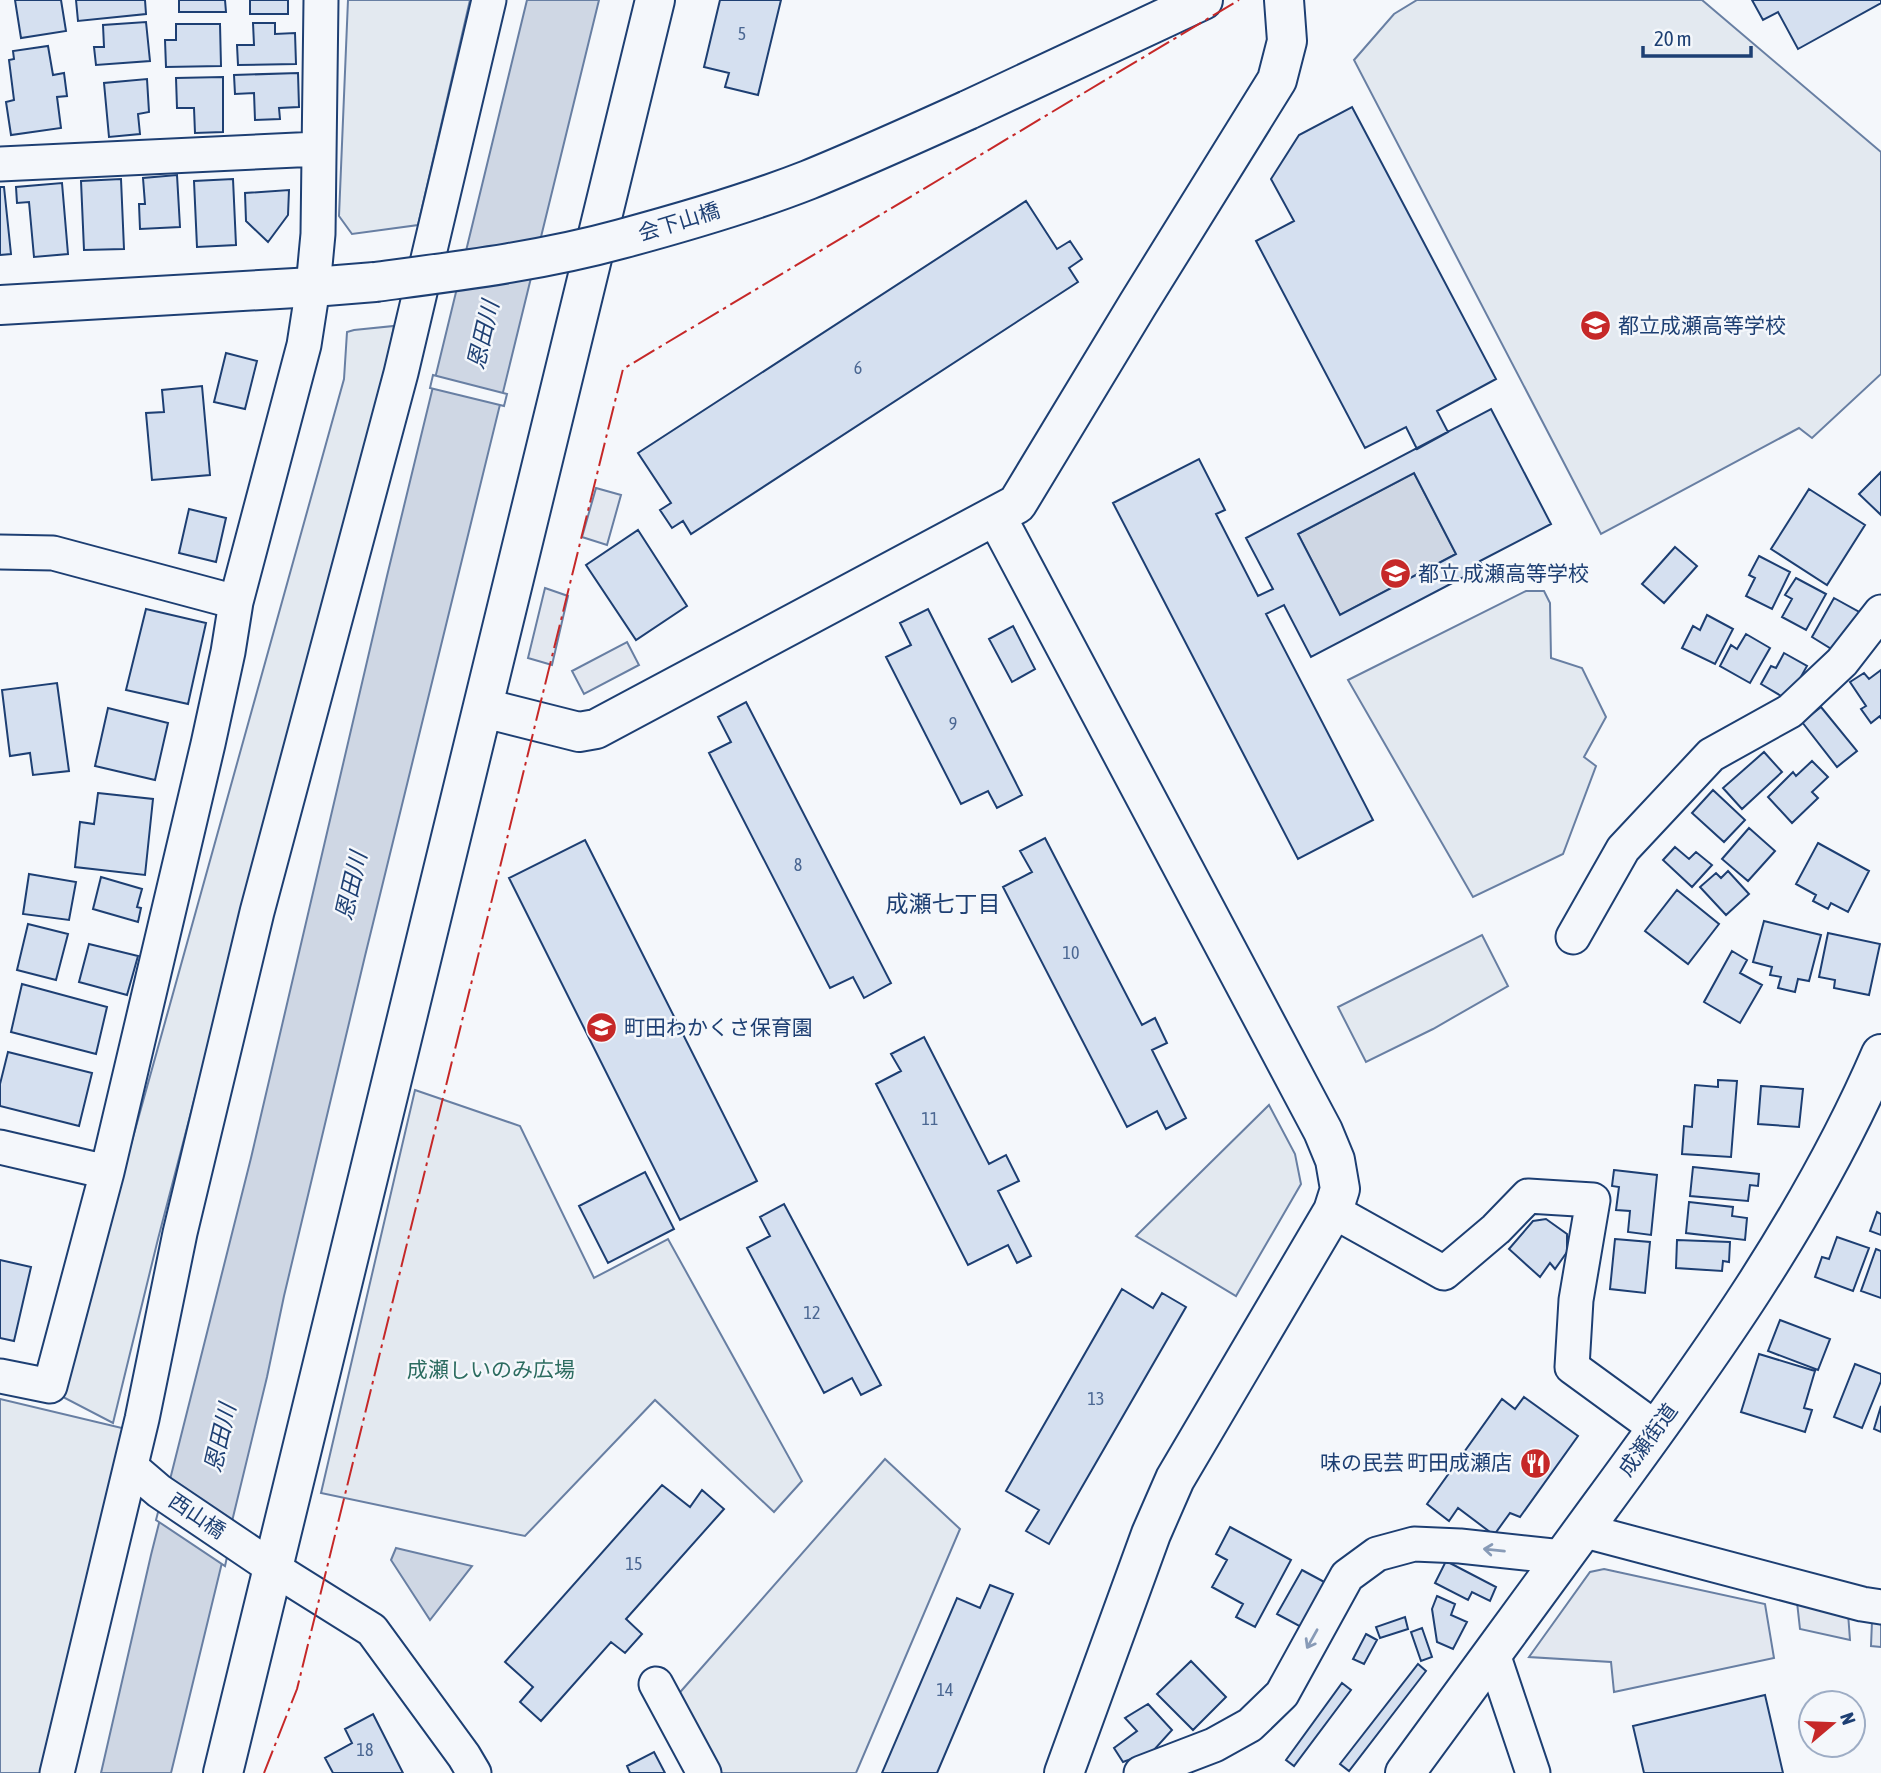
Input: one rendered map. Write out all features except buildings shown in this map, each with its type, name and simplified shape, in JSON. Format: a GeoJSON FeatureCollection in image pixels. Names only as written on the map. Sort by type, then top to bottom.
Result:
{"type":"FeatureCollection","features":[{"type":"Feature","properties":{"kind":"street"},"geometry":{"type":"LineString","coordinates":[[0,1376],[50,1386],[107,1172],[208,744],[236,602],[304,345],[318,234],[321,0]]}},
{"type":"Feature","properties":{"kind":"street"},"geometry":{"type":"LineString","coordinates":[[57,1773],[131,1467],[180,1233],[257,912],[401,373],[489,0]]}},
{"type":"Feature","properties":{"kind":"street"},"geometry":{"type":"LineString","coordinates":[[223,1773],[655,0]]}},
{"type":"Feature","properties":{"kind":"street","name":"会下山橋"},"geometry":{"type":"LineString","coordinates":[[0,305],[375,282],[545,256],[619,240],[712,213],[806,181],[968,110],[1157,10],[1203,0]]}},
{"type":"Feature","properties":{"kind":"street"},"geometry":{"type":"LineString","coordinates":[[484,708],[579,732],[596,729],[1017,504],[1277,80],[1287,41],[1284,0]]}},
{"type":"Feature","properties":{"kind":"street"},"geometry":{"type":"LineString","coordinates":[[0,164],[318,149]]}},
{"type":"Feature","properties":{"kind":"street"},"geometry":{"type":"LineString","coordinates":[[996,516],[1323,1131],[1335,1160],[1340,1189],[1333,1211],[1175,1479],[1151,1534],[1064,1773]]}},
{"type":"Feature","properties":{"kind":"street"},"geometry":{"type":"LineString","coordinates":[[0,552],[53,553],[236,602]]}},
{"type":"Feature","properties":{"kind":"street"},"geometry":{"type":"LineString","coordinates":[[1573,937],[1623,849],[1711,755],[1790,711],[1842,662],[1881,612]]}},
{"type":"Feature","properties":{"kind":"street","name":"成瀬街道"},"geometry":{"type":"LineString","coordinates":[[1405,1773],[1721,1339],[1781,1248],[1817,1184],[1881,1055]]}},
{"type":"Feature","properties":{"kind":"street"},"geometry":{"type":"LineString","coordinates":[[0,1147],[107,1172]]}},
{"type":"Feature","properties":{"kind":"street"},"geometry":{"type":"LineString","coordinates":[[1333,1211],[1444,1273],[1496,1229],[1528,1196],[1593,1200],[1576,1300],[1572,1367],[1657,1429]]}},
{"type":"Feature","properties":{"kind":"street","name":"西山橋"},"geometry":{"type":"LineString","coordinates":[[131,1467],[159,1490],[274,1568],[372,1630],[474,1773]]}},
{"type":"Feature","properties":{"kind":"street"},"geometry":{"type":"LineString","coordinates":[[1141,1773],[1214,1745],[1250,1725],[1282,1694],[1347,1576],[1377,1554],[1414,1544],[1460,1546],[1572,1543],[1881,1607]]}},
{"type":"Feature","properties":{"kind":"street"},"geometry":{"type":"LineString","coordinates":[[1493,1654],[1533,1773]]}},
{"type":"Feature","properties":{"kind":"street"},"geometry":{"type":"LineString","coordinates":[[656,1684],[704,1773]]}},
{"type":"Feature","properties":{"kind":"green space"},"geometry":{"type":"Polygon","coordinates":[[[348,0],[470,0],[418,225],[352,234],[339,216],[348,0]]]}},
{"type":"Feature","properties":{"kind":"green space"},"geometry":{"type":"Polygon","coordinates":[[[1417,0],[1702,0],[1881,152],[1881,374],[1812,438],[1799,428],[1601,534],[1354,60],[1394,14],[1417,0]]]}},
{"type":"Feature","properties":{"kind":"green space"},"geometry":{"type":"Polygon","coordinates":[[[394,326],[113,1423],[61,1396],[344,379],[347,332],[394,326]]]}},
{"type":"Feature","properties":{"kind":"green space"},"geometry":{"type":"Polygon","coordinates":[[[1526,591],[1544,591],[1550,603],[1551,658],[1582,668],[1606,717],[1584,757],[1596,766],[1563,854],[1473,897],[1348,680],[1526,591]]]}},
{"type":"Feature","properties":{"kind":"green space"},"geometry":{"type":"Polygon","coordinates":[[[1482,935],[1508,986],[1433,1029],[1366,1062],[1338,1007],[1482,935]]]}},
{"type":"Feature","properties":{"kind":"green space","name":"成瀬しいのみ広場"},"geometry":{"type":"Polygon","coordinates":[[[415,1090],[520,1126],[594,1278],[668,1239],[802,1481],[774,1512],[655,1400],[525,1536],[321,1493],[415,1090]]]}},
{"type":"Feature","properties":{"kind":"green space"},"geometry":{"type":"Polygon","coordinates":[[[1269,1105],[1295,1154],[1301,1184],[1236,1296],[1136,1236],[1269,1105]]]}},
{"type":"Feature","properties":{"kind":"green space"},"geometry":{"type":"Polygon","coordinates":[[[0,1399],[126,1429],[43,1773],[0,1773],[0,1399]]]}},
{"type":"Feature","properties":{"kind":"green space"},"geometry":{"type":"Polygon","coordinates":[[[885,1459],[960,1529],[856,1773],[715,1773],[675,1698],[885,1459]]]}},
{"type":"Feature","properties":{"kind":"shaded area"},"geometry":{"type":"Polygon","coordinates":[[[596,488],[621,495],[607,545],[582,537],[596,488]]]}},
{"type":"Feature","properties":{"kind":"shaded area"},"geometry":{"type":"Polygon","coordinates":[[[545,588],[568,596],[552,665],[528,658],[545,588]]]}},
{"type":"Feature","properties":{"kind":"shaded area"},"geometry":{"type":"Polygon","coordinates":[[[627,642],[639,665],[584,694],[572,671],[627,642]]]}},
{"type":"Feature","properties":{"kind":"shaded area"},"geometry":{"type":"Polygon","coordinates":[[[1604,1569],[1765,1604],[1774,1658],[1614,1692],[1611,1662],[1529,1657],[1590,1572],[1604,1569]]]}},
{"type":"Feature","properties":{"kind":"shaded area"},"geometry":{"type":"Polygon","coordinates":[[[1797,1602],[1848,1613],[1850,1640],[1800,1629],[1797,1602]]]}},
{"type":"Feature","properties":{"kind":"shaded area"},"geometry":{"type":"Polygon","coordinates":[[[1872,1621],[1881,1622],[1881,1647],[1871,1646],[1872,1621]]]}},
{"type":"Feature","properties":{"kind":"water","name":"恩田川"},"geometry":{"type":"Polygon","coordinates":[[[527,0],[599,0],[365,956],[171,1773],[101,1773],[151,1555],[251,1158],[387,576],[527,0]]]}},
{"type":"Feature","properties":{"kind":"water"},"geometry":{"type":"Polygon","coordinates":[[[1414,473],[1456,554],[1340,615],[1298,534],[1414,473]]]}},
{"type":"Feature","properties":{"kind":"water"},"geometry":{"type":"Polygon","coordinates":[[[396,1548],[472,1566],[430,1620],[391,1560],[396,1548]]]}},
{"type":"Feature","properties":{"kind":"pier"},"geometry":{"type":"Polygon","coordinates":[[[433,375],[507,394],[504,406],[430,388],[433,375]]]}},
{"type":"Feature","properties":{"kind":"pier"},"geometry":{"type":"Polygon","coordinates":[[[166,1481],[234,1526],[225,1566],[156,1520],[166,1481]]]}},
{"type":"Feature","properties":{"kind":"power"},"geometry":{"type":"LineString","coordinates":[[264,1773],[297,1689],[623,369],[1239,0]]}},
{"type":"Feature","properties":{"kind":"place","name":"都立成瀬高等学校"},"geometry":{"type":"Point","coordinates":[1595,326]}},
{"type":"Feature","properties":{"kind":"place","name":"都立 成瀬高等学校"},"geometry":{"type":"Point","coordinates":[1395,574]}},
{"type":"Feature","properties":{"kind":"place","name":"町田わかくさ保育園"},"geometry":{"type":"Point","coordinates":[601,1028]}},
{"type":"Feature","properties":{"kind":"place","name":"味の民芸 町田成瀬店"},"geometry":{"type":"Point","coordinates":[1535,1463]}},
{"type":"Feature","properties":{"kind":"district","name":"成瀬七丁目"},"geometry":{"type":"Point","coordinates":[943,904]}}]}
